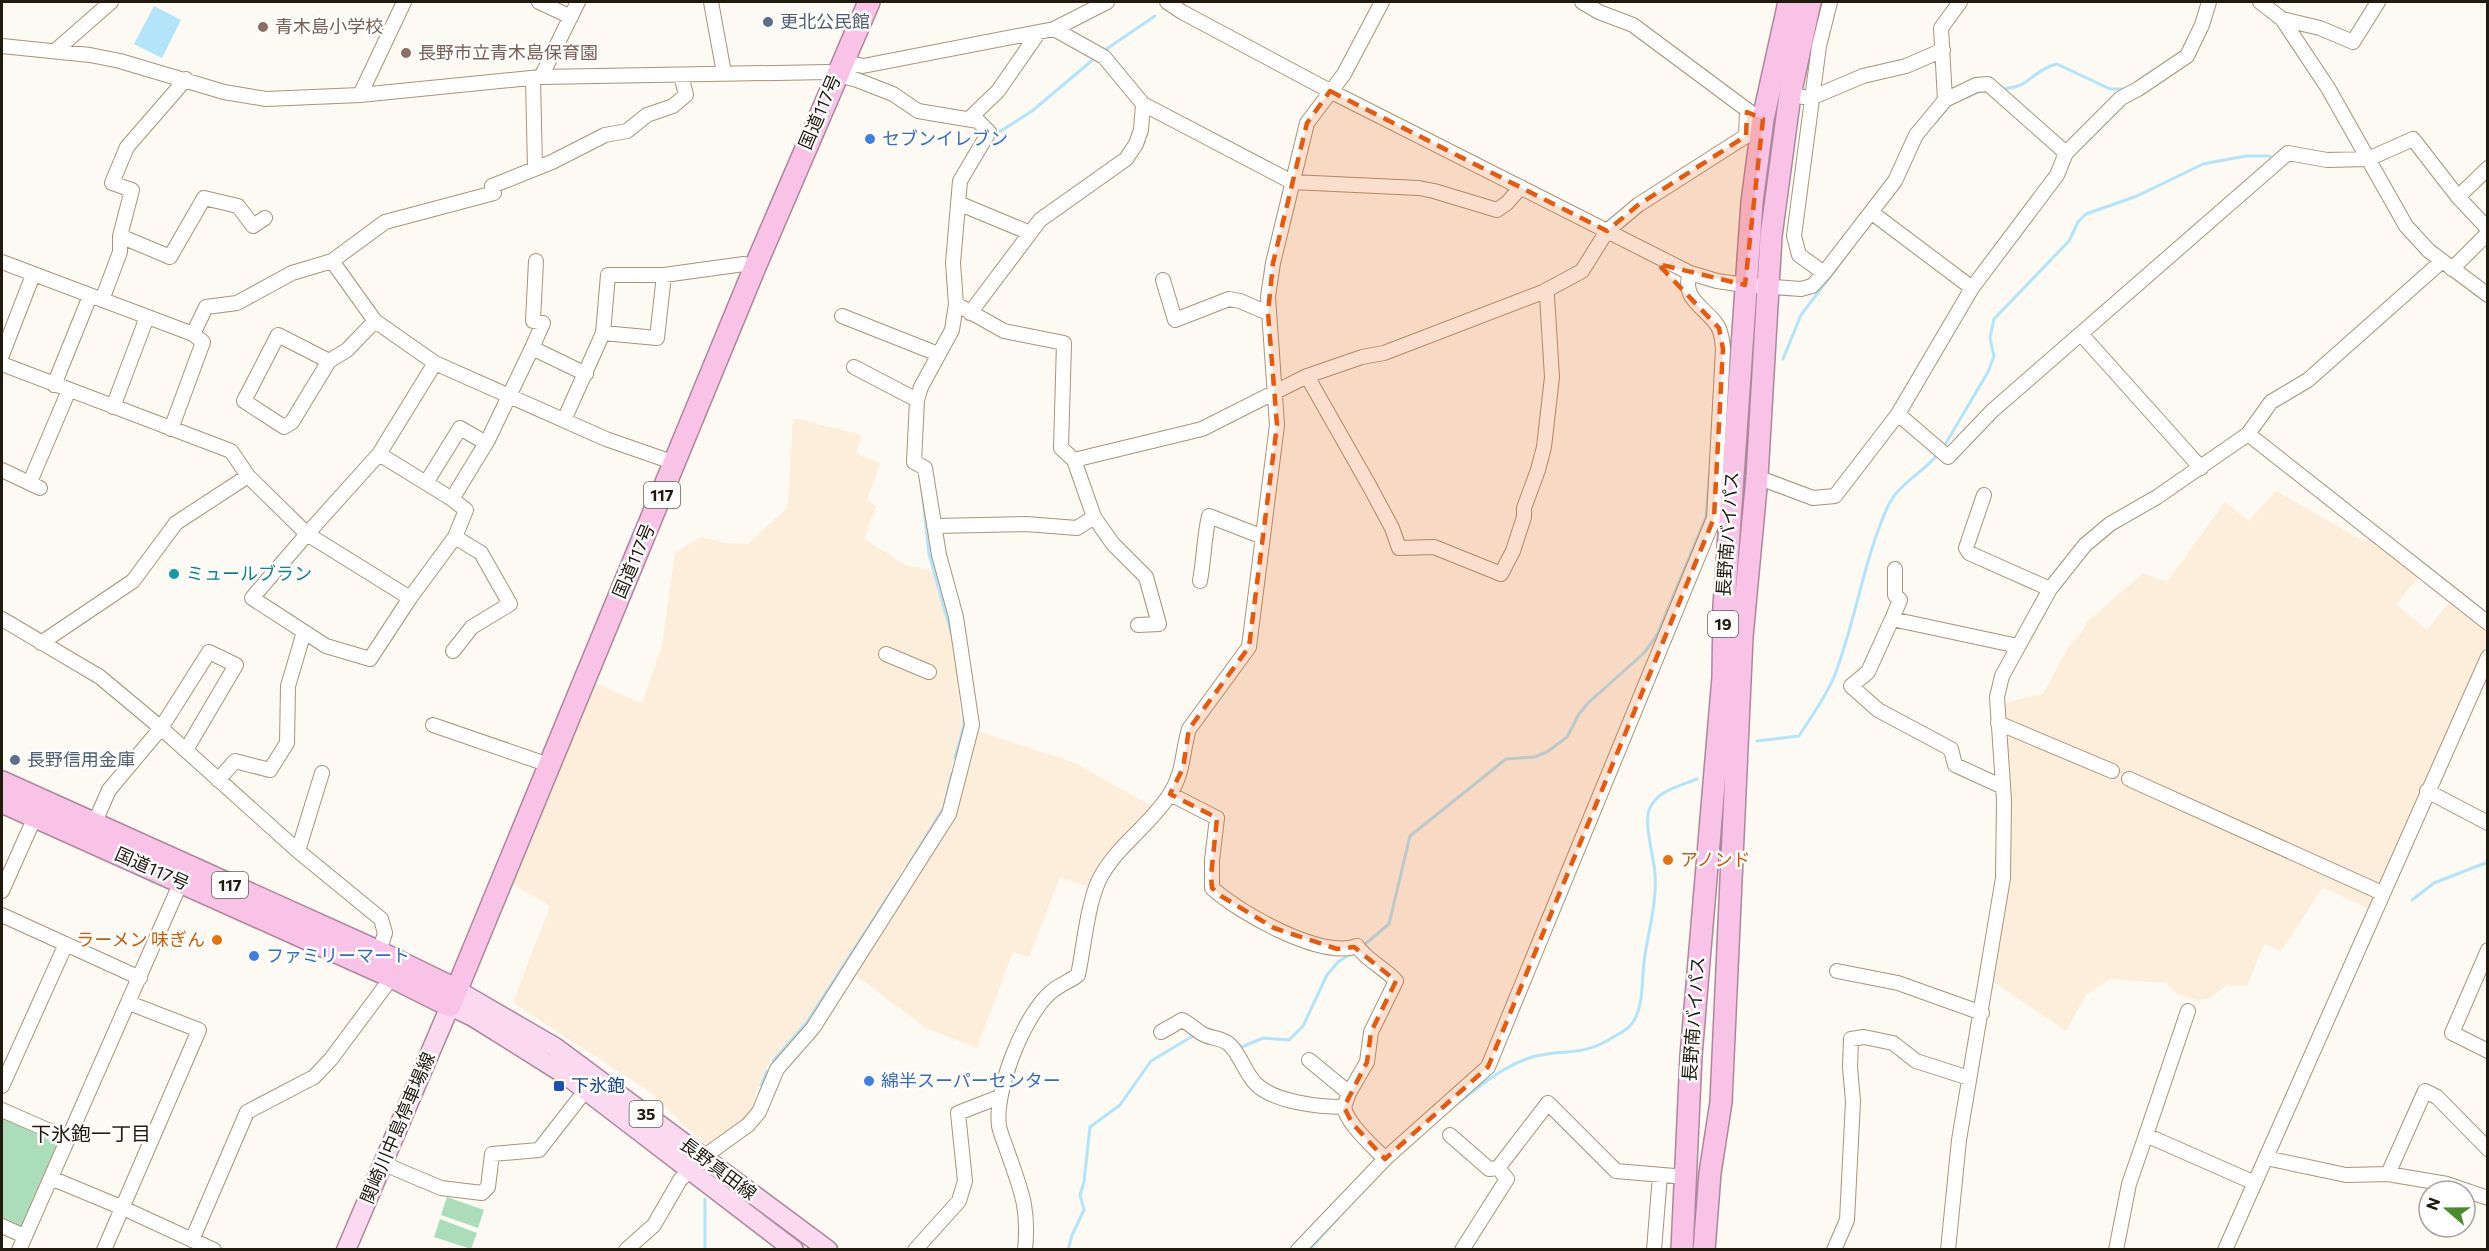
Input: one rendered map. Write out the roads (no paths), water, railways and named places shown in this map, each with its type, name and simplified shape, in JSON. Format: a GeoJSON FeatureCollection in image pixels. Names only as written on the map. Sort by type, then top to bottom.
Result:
{"type":"FeatureCollection","features":[{"type":"Feature","properties":{"kind":"highway","name":"国道117号"},"geometry":{"type":"LineString","coordinates":[[454,998],[754,267],[836,73],[869,2]]}},
{"type":"Feature","properties":{"kind":"highway","name":"長野南バイパス"},"geometry":{"type":"LineString","coordinates":[[1682,1250],[1697,969],[1723,677],[1724,606],[1752,202],[1755,115],[1789,2]]}},
{"type":"Feature","properties":{"kind":"highway","name":"長野南バイパス"},"geometry":{"type":"LineString","coordinates":[[1704,1250],[1710,1173],[1721,1102],[1742,637],[1757,477],[1773,225],[1790,95],[1810,2]]}},
{"type":"Feature","properties":{"kind":"highway","name":"国道117号"},"geometry":{"type":"LineString","coordinates":[[2,782],[39,808],[182,882],[392,977],[454,998]]}},
{"type":"Feature","properties":{"kind":"highway","name":"国道117号"},"geometry":{"type":"LineString","coordinates":[[2,802],[39,808],[94,824],[379,952],[454,998]]}},
{"type":"Feature","properties":{"kind":"main road","name":"長野真田線"},"geometry":{"type":"LineString","coordinates":[[454,998],[482,1003],[555,1047],[697,1164],[794,1250]]}},
{"type":"Feature","properties":{"kind":"main road","name":"長野真田線"},"geometry":{"type":"LineString","coordinates":[[454,998],[473,1017],[567,1076],[585,1091],[828,1250]]}},
{"type":"Feature","properties":{"kind":"main road","name":"関崎川中島停車場線"},"geometry":{"type":"LineString","coordinates":[[346,1250],[454,998]]}},
{"type":"Feature","properties":{"kind":"street"},"geometry":{"type":"LineString","coordinates":[[55,51],[111,2]]}},
{"type":"Feature","properties":{"kind":"street"},"geometry":{"type":"LineString","coordinates":[[360,95],[404,2]]}},
{"type":"Feature","properties":{"kind":"street"},"geometry":{"type":"LineString","coordinates":[[539,2],[571,16]]}},
{"type":"Feature","properties":{"kind":"street"},"geometry":{"type":"LineString","coordinates":[[535,169],[537,77],[578,2]]}},
{"type":"Feature","properties":{"kind":"street"},"geometry":{"type":"LineString","coordinates":[[711,2],[724,73]]}},
{"type":"Feature","properties":{"kind":"street"},"geometry":{"type":"LineString","coordinates":[[836,73],[854,64],[863,66],[1054,29],[1107,2]]}},
{"type":"Feature","properties":{"kind":"street"},"geometry":{"type":"LineString","coordinates":[[1167,2],[1330,91],[1690,273],[1717,281],[1801,289],[1812,286],[1895,181],[1916,135],[1945,99],[1976,85],[1989,84],[2066,153]]}},
{"type":"Feature","properties":{"kind":"street"},"geometry":{"type":"LineString","coordinates":[[1025,1250],[1028,1220],[1025,1202],[999,1126],[999,1096],[1008,1066],[1036,1011],[1051,992],[1078,975],[1094,893],[1099,880],[1113,858],[1170,794],[1183,768],[1185,742],[1189,729],[1249,647],[1277,425],[1268,313],[1273,263],[1307,123],[1344,74],[1382,2]]}},
{"type":"Feature","properties":{"kind":"street"},"geometry":{"type":"LineString","coordinates":[[1074,460],[1202,429],[1307,376],[1362,357],[1384,354],[1543,292],[1582,271],[1607,231],[1638,205],[1746,136],[1755,115],[1633,25],[1599,12],[1582,2]]}},
{"type":"Feature","properties":{"kind":"street"},"geometry":{"type":"LineString","coordinates":[[1824,273],[1799,255],[1794,236],[1819,46],[1830,2]]}},
{"type":"Feature","properties":{"kind":"street"},"geometry":{"type":"LineString","coordinates":[[1945,99],[1941,28],[1960,2]]}},
{"type":"Feature","properties":{"kind":"street"},"geometry":{"type":"LineString","coordinates":[[1757,477],[1813,498],[1834,496],[1846,484],[1898,414],[1972,288],[2057,175],[2066,153],[2121,98],[2187,56],[2202,25],[2209,2]]}},
{"type":"Feature","properties":{"kind":"street"},"geometry":{"type":"LineString","coordinates":[[2260,2],[2282,19],[2328,88],[2406,226],[2447,265],[2487,295]]}},
{"type":"Feature","properties":{"kind":"street"},"geometry":{"type":"LineString","coordinates":[[2282,19],[2320,28],[2353,42],[2378,2]]}},
{"type":"Feature","properties":{"kind":"street"},"geometry":{"type":"LineString","coordinates":[[1054,29],[1098,53],[1143,104],[1292,182],[1419,188],[1497,210],[1507,203],[1521,187]]}},
{"type":"Feature","properties":{"kind":"street"},"geometry":{"type":"LineString","coordinates":[[970,118],[998,91],[1039,32]]}},
{"type":"Feature","properties":{"kind":"street"},"geometry":{"type":"LineString","coordinates":[[2,46],[120,61],[224,92],[266,99],[360,95],[537,77],[836,73],[893,94],[918,111],[978,121],[989,132],[963,173],[952,263],[956,304],[952,330],[927,373],[917,400],[915,462],[925,468],[947,591],[956,617],[972,724],[949,814],[813,1028],[777,1069],[759,1112],[748,1125],[680,1180],[654,1225],[626,1250]]}},
{"type":"Feature","properties":{"kind":"street"},"geometry":{"type":"LineString","coordinates":[[1790,95],[1811,98],[1863,76],[1906,66],[1943,50]]}},
{"type":"Feature","properties":{"kind":"street"},"geometry":{"type":"LineString","coordinates":[[193,334],[206,307],[237,303],[292,273],[332,261],[385,222],[494,193],[492,186],[535,169],[605,135],[627,132],[647,115],[673,106],[686,95],[681,75]]}},
{"type":"Feature","properties":{"kind":"street"},"geometry":{"type":"LineString","coordinates":[[54,385],[120,252],[120,236],[132,190],[112,183],[127,147],[186,80]]}},
{"type":"Feature","properties":{"kind":"street"},"geometry":{"type":"LineString","coordinates":[[970,313],[1030,233],[1048,214],[1126,159],[1136,144],[1141,130],[1143,104]]}},
{"type":"Feature","properties":{"kind":"street"},"geometry":{"type":"LineString","coordinates":[[1898,414],[1948,457],[1992,411],[2288,153],[2327,160],[2368,159],[2413,140],[2487,231],[2308,380],[2271,402],[2248,434],[2202,468],[2110,524],[2085,545],[2050,589],[2002,676],[1997,697],[2003,787],[2003,878],[1959,1140],[1948,1250]]}},
{"type":"Feature","properties":{"kind":"street"},"geometry":{"type":"LineString","coordinates":[[2458,197],[2487,168]]}},
{"type":"Feature","properties":{"kind":"street"},"geometry":{"type":"LineString","coordinates":[[120,236],[170,257],[204,198],[238,206],[254,226],[265,218]]}},
{"type":"Feature","properties":{"kind":"street"},"geometry":{"type":"LineString","coordinates":[[958,203],[1030,233]]}},
{"type":"Feature","properties":{"kind":"street"},"geometry":{"type":"LineString","coordinates":[[1871,212],[1972,288]]}},
{"type":"Feature","properties":{"kind":"street"},"geometry":{"type":"LineString","coordinates":[[332,261],[375,321],[435,363],[606,439],[675,463]]}},
{"type":"Feature","properties":{"kind":"street"},"geometry":{"type":"LineString","coordinates":[[452,499],[486,443],[543,323],[533,321],[536,261]]}},
{"type":"Feature","properties":{"kind":"street"},"geometry":{"type":"LineString","coordinates":[[2,262],[193,334],[203,342],[171,429]]}},
{"type":"Feature","properties":{"kind":"street"},"geometry":{"type":"LineString","coordinates":[[564,420],[603,333],[608,275],[664,275],[744,264],[754,267]]}},
{"type":"Feature","properties":{"kind":"street"},"geometry":{"type":"LineString","coordinates":[[1298,1250],[1385,1159],[1488,1067],[1714,518],[1723,349],[1719,328],[1689,294],[1690,273]]}},
{"type":"Feature","properties":{"kind":"street"},"geometry":{"type":"LineString","coordinates":[[2,355],[33,275]]}},
{"type":"Feature","properties":{"kind":"street"},"geometry":{"type":"LineString","coordinates":[[603,333],[657,338],[664,275]]}},
{"type":"Feature","properties":{"kind":"street"},"geometry":{"type":"LineString","coordinates":[[1163,280],[1176,320],[1229,299],[1268,313]]}},
{"type":"Feature","properties":{"kind":"street"},"geometry":{"type":"LineString","coordinates":[[1307,376],[1392,528],[1399,548],[1434,547],[1501,574],[1513,551],[1544,447],[1551,377],[1547,296],[1543,292]]}},
{"type":"Feature","properties":{"kind":"street"},"geometry":{"type":"LineString","coordinates":[[956,304],[1004,331],[1064,343],[1061,448],[1074,460],[1094,517],[1113,544],[1146,577],[1159,624],[1138,625]]}},
{"type":"Feature","properties":{"kind":"street"},"geometry":{"type":"LineString","coordinates":[[842,316],[938,354]]}},
{"type":"Feature","properties":{"kind":"street"},"geometry":{"type":"LineString","coordinates":[[113,407],[147,317]]}},
{"type":"Feature","properties":{"kind":"street"},"geometry":{"type":"LineString","coordinates":[[329,361],[278,335],[244,401],[284,427],[292,422],[329,361],[347,350],[375,321]]}},
{"type":"Feature","properties":{"kind":"street"},"geometry":{"type":"LineString","coordinates":[[2081,334],[2202,468]]}},
{"type":"Feature","properties":{"kind":"street"},"geometry":{"type":"LineString","coordinates":[[532,348],[586,374]]}},
{"type":"Feature","properties":{"kind":"street"},"geometry":{"type":"LineString","coordinates":[[379,454],[466,510],[455,537],[410,598],[370,659],[326,646],[252,598],[379,454],[435,363]]}},
{"type":"Feature","properties":{"kind":"street"},"geometry":{"type":"LineString","coordinates":[[2,364],[231,451],[248,476],[307,534],[410,598]]}},
{"type":"Feature","properties":{"kind":"street"},"geometry":{"type":"LineString","coordinates":[[854,367],[917,400]]}},
{"type":"Feature","properties":{"kind":"street"},"geometry":{"type":"LineString","coordinates":[[2,470],[35,485],[69,390]]}},
{"type":"Feature","properties":{"kind":"street"},"geometry":{"type":"LineString","coordinates":[[426,483],[460,429],[486,443]]}},
{"type":"Feature","properties":{"kind":"street"},"geometry":{"type":"LineString","coordinates":[[2248,434],[2487,623]]}},
{"type":"Feature","properties":{"kind":"street"},"geometry":{"type":"LineString","coordinates":[[41,643],[133,581],[176,523],[248,476]]}},
{"type":"Feature","properties":{"kind":"street"},"geometry":{"type":"LineString","coordinates":[[1984,495],[1966,548],[1969,553],[2050,589]]}},
{"type":"Feature","properties":{"kind":"street"},"geometry":{"type":"LineString","coordinates":[[1200,581],[1204,562],[1204,535],[1209,516],[1263,537]]}},
{"type":"Feature","properties":{"kind":"street"},"geometry":{"type":"LineString","coordinates":[[934,526],[1026,524],[1077,528],[1094,517]]}},
{"type":"Feature","properties":{"kind":"street"},"geometry":{"type":"LineString","coordinates":[[453,651],[472,627],[510,604],[480,553],[455,537]]}},
{"type":"Feature","properties":{"kind":"street"},"geometry":{"type":"LineString","coordinates":[[1895,569],[1895,595],[1900,600],[1868,672],[1851,686],[1878,710],[1951,749],[1955,765],[2003,787]]}},
{"type":"Feature","properties":{"kind":"street"},"geometry":{"type":"LineString","coordinates":[[2,619],[100,677],[161,728],[298,851],[381,919],[385,933],[379,952]]}},
{"type":"Feature","properties":{"kind":"street"},"geometry":{"type":"LineString","coordinates":[[1892,619],[2018,646]]}},
{"type":"Feature","properties":{"kind":"street"},"geometry":{"type":"LineString","coordinates":[[218,780],[236,761],[270,770],[283,752],[287,743],[288,686],[304,632]]}},
{"type":"Feature","properties":{"kind":"street"},"geometry":{"type":"LineString","coordinates":[[94,824],[109,790],[161,728],[209,652],[236,665],[186,750]]}},
{"type":"Feature","properties":{"kind":"street"},"geometry":{"type":"LineString","coordinates":[[886,654],[929,672]]}},
{"type":"Feature","properties":{"kind":"street"},"geometry":{"type":"LineString","coordinates":[[2225,1250],[2487,657]]}},
{"type":"Feature","properties":{"kind":"street"},"geometry":{"type":"LineString","coordinates":[[1998,723],[2112,771]]}},
{"type":"Feature","properties":{"kind":"street"},"geometry":{"type":"LineString","coordinates":[[433,725],[549,765]]}},
{"type":"Feature","properties":{"kind":"street"},"geometry":{"type":"LineString","coordinates":[[298,851],[322,772]]}},
{"type":"Feature","properties":{"kind":"street"},"geometry":{"type":"LineString","coordinates":[[2129,779],[2382,893]]}},
{"type":"Feature","properties":{"kind":"street"},"geometry":{"type":"LineString","coordinates":[[2427,791],[2487,823]]}},
{"type":"Feature","properties":{"kind":"street"},"geometry":{"type":"LineString","coordinates":[[1170,794],[1218,818],[1211,876],[1212,888],[1221,896],[1261,922],[1308,941],[1337,949],[1348,950],[1357,946],[1361,952],[1390,973],[1396,981],[1371,1032],[1367,1062],[1349,1093],[1344,1107],[1352,1124],[1385,1159]]}},
{"type":"Feature","properties":{"kind":"street"},"geometry":{"type":"LineString","coordinates":[[2,891],[39,808]]}},
{"type":"Feature","properties":{"kind":"street"},"geometry":{"type":"LineString","coordinates":[[18,1250],[182,882]]}},
{"type":"Feature","properties":{"kind":"street"},"geometry":{"type":"LineString","coordinates":[[2,915],[140,978]]}},
{"type":"Feature","properties":{"kind":"street"},"geometry":{"type":"LineString","coordinates":[[2,1086],[66,944]]}},
{"type":"Feature","properties":{"kind":"street"},"geometry":{"type":"LineString","coordinates":[[2487,950],[2452,1033],[2487,1051]]}},
{"type":"Feature","properties":{"kind":"street"},"geometry":{"type":"LineString","coordinates":[[1837,971],[1898,983],[1982,1013]]}},
{"type":"Feature","properties":{"kind":"street"},"geometry":{"type":"LineString","coordinates":[[192,1240],[247,1112],[314,1077],[331,1059],[392,977]]}},
{"type":"Feature","properties":{"kind":"street"},"geometry":{"type":"LineString","coordinates":[[104,1250],[199,1030],[129,1002]]}},
{"type":"Feature","properties":{"kind":"street"},"geometry":{"type":"LineString","coordinates":[[2115,1250],[2129,1184],[2188,1011]]}},
{"type":"Feature","properties":{"kind":"street"},"geometry":{"type":"LineString","coordinates":[[1161,1032],[1182,1020],[1202,1034],[1223,1040],[1231,1046],[1257,1086],[1278,1096],[1307,1105],[1344,1107]]}},
{"type":"Feature","properties":{"kind":"street"},"geometry":{"type":"LineString","coordinates":[[1834,1250],[1847,1220],[1854,1101],[1850,1067],[1851,1039],[1864,1037],[1893,1043],[1916,1061],[1969,1078]]}},
{"type":"Feature","properties":{"kind":"street"},"geometry":{"type":"LineString","coordinates":[[1309,1060],[1349,1093]]}},
{"type":"Feature","properties":{"kind":"street"},"geometry":{"type":"LineString","coordinates":[[384,1164],[441,1188],[482,1193],[489,1187],[492,1154],[539,1150],[585,1091]]}},
{"type":"Feature","properties":{"kind":"street"},"geometry":{"type":"LineString","coordinates":[[2388,1174],[2425,1091],[2437,1097],[2487,1149]]}},
{"type":"Feature","properties":{"kind":"street"},"geometry":{"type":"LineString","coordinates":[[915,1250],[959,1201],[965,1181],[958,1113],[999,1096]]}},
{"type":"Feature","properties":{"kind":"street"},"geometry":{"type":"LineString","coordinates":[[1450,1135],[1489,1169],[1498,1168],[1548,1102],[1616,1171],[1686,1177]]}},
{"type":"Feature","properties":{"kind":"street"},"geometry":{"type":"LineString","coordinates":[[2,1110],[68,1139]]}},
{"type":"Feature","properties":{"kind":"street"},"geometry":{"type":"LineString","coordinates":[[2146,1135],[2256,1183]]}},
{"type":"Feature","properties":{"kind":"street"},"geometry":{"type":"LineString","coordinates":[[2266,1158],[2346,1175],[2388,1174],[2447,1184],[2487,1198]]}},
{"type":"Feature","properties":{"kind":"street"},"geometry":{"type":"LineString","coordinates":[[1462,1250],[1507,1179],[1498,1168]]}},
{"type":"Feature","properties":{"kind":"street"},"geometry":{"type":"LineString","coordinates":[[1654,1250],[1660,1175]]}},
{"type":"Feature","properties":{"kind":"street"},"geometry":{"type":"LineString","coordinates":[[51,1178],[214,1250]]}},
{"type":"Feature","properties":{"kind":"street"},"geometry":{"type":"LineString","coordinates":[[2,1226],[24,1236]]}},
{"type":"Feature","properties":{"kind":"water"},"geometry":{"type":"Polygon","coordinates":[[[154,6],[181,20],[162,58],[134,44],[154,6]]]}},
{"type":"Feature","properties":{"kind":"waterway"},"geometry":{"type":"LineString","coordinates":[[1102,52],[1155,16]]}},
{"type":"Feature","properties":{"kind":"waterway"},"geometry":{"type":"LineString","coordinates":[[993,136],[1032,111],[1095,58]]}},
{"type":"Feature","properties":{"kind":"waterway"},"geometry":{"type":"LineString","coordinates":[[2005,89],[2022,84],[2043,69],[2057,64],[2110,89],[2125,89]]}},
{"type":"Feature","properties":{"kind":"waterway"},"geometry":{"type":"LineString","coordinates":[[1965,98],[1981,91]]}},
{"type":"Feature","properties":{"kind":"waterway"},"geometry":{"type":"LineString","coordinates":[[1934,124],[1951,104]]}},
{"type":"Feature","properties":{"kind":"waterway"},"geometry":{"type":"LineString","coordinates":[[1943,448],[1988,372],[1994,356],[1990,338],[1994,319],[2069,241],[2078,222],[2086,214],[2137,196],[2203,164],[2246,156],[2270,156]]}},
{"type":"Feature","properties":{"kind":"waterway"},"geometry":{"type":"LineString","coordinates":[[1890,198],[1903,179]]}},
{"type":"Feature","properties":{"kind":"waterway"},"geometry":{"type":"LineString","coordinates":[[1783,359],[1801,315],[1851,249]]}},
{"type":"Feature","properties":{"kind":"waterway"},"geometry":{"type":"LineString","coordinates":[[1757,741],[1799,736],[1818,707],[1842,656],[1872,548],[1888,506],[1898,491],[1939,453]]}},
{"type":"Feature","properties":{"kind":"waterway"},"geometry":{"type":"LineString","coordinates":[[1363,946],[1389,924],[1410,836],[1506,759],[1534,757],[1547,752],[1567,737],[1579,714],[1588,703],[1644,653],[1657,635],[1706,517],[1710,469]]}},
{"type":"Feature","properties":{"kind":"waterway"},"geometry":{"type":"LineString","coordinates":[[922,490],[929,554],[952,636]]}},
{"type":"Feature","properties":{"kind":"waterway"},"geometry":{"type":"LineString","coordinates":[[955,758],[964,725],[964,713]]}},
{"type":"Feature","properties":{"kind":"waterway"},"geometry":{"type":"LineString","coordinates":[[907,867],[944,807],[952,773]]}},
{"type":"Feature","properties":{"kind":"waterway"},"geometry":{"type":"LineString","coordinates":[[1448,1111],[1488,1080],[1520,1061],[1544,1054],[1593,1047],[1627,1029],[1631,1024],[1637,1015],[1641,998],[1655,894],[1655,874],[1648,832],[1649,810],[1657,798],[1663,794],[1697,779]]}},
{"type":"Feature","properties":{"kind":"waterway"},"geometry":{"type":"LineString","coordinates":[[2412,900],[2434,883],[2488,862]]}},
{"type":"Feature","properties":{"kind":"waterway"},"geometry":{"type":"LineString","coordinates":[[773,1061],[807,1022],[898,881]]}},
{"type":"Feature","properties":{"kind":"waterway"},"geometry":{"type":"LineString","coordinates":[[1237,1044],[1242,1047],[1263,1038],[1289,1040],[1303,1026],[1327,975],[1338,962],[1352,953]]}},
{"type":"Feature","properties":{"kind":"waterway"},"geometry":{"type":"LineString","coordinates":[[1068,1250],[1072,1235],[1084,1210],[1080,1195],[1084,1182],[1090,1127],[1120,1105],[1151,1061],[1196,1034]]}},
{"type":"Feature","properties":{"kind":"waterway"},"geometry":{"type":"LineString","coordinates":[[761,1085],[767,1071]]}},
{"type":"Feature","properties":{"kind":"waterway"},"geometry":{"type":"LineString","coordinates":[[705,1199],[705,1250]]}},
{"type":"Feature","properties":{"kind":"waterway"},"geometry":{"type":"LineString","coordinates":[[1309,1250],[1338,1218]]}},
{"type":"Feature","properties":{"kind":"place","name":"更北公民館"},"geometry":{"type":"Point","coordinates":[768,22]}},
{"type":"Feature","properties":{"kind":"place","name":"青木島小学校"},"geometry":{"type":"Point","coordinates":[263,27]}},
{"type":"Feature","properties":{"kind":"place","name":"長野市立青木島保育園"},"geometry":{"type":"Point","coordinates":[406,53]}},
{"type":"Feature","properties":{"kind":"place","name":"セブンイレブン"},"geometry":{"type":"Point","coordinates":[870,139]}},
{"type":"Feature","properties":{"kind":"place","name":"ミュールブラン"},"geometry":{"type":"Point","coordinates":[174,574]}},
{"type":"Feature","properties":{"kind":"place","name":"長野信用金庫"},"geometry":{"type":"Point","coordinates":[15,760]}},
{"type":"Feature","properties":{"kind":"place","name":"アノンド"},"geometry":{"type":"Point","coordinates":[1668,860]}},
{"type":"Feature","properties":{"kind":"place","name":"ラーメン 味ぎん"},"geometry":{"type":"Point","coordinates":[217,940]}},
{"type":"Feature","properties":{"kind":"place","name":"ファミリーマート"},"geometry":{"type":"Point","coordinates":[254,956]}},
{"type":"Feature","properties":{"kind":"place","name":"綿半スーパーセンター"},"geometry":{"type":"Point","coordinates":[869,1081]}},
{"type":"Feature","properties":{"kind":"place","name":"下氷鉋"},"geometry":{"type":"Point","coordinates":[559,1086]}},
{"type":"Feature","properties":{"kind":"district","name":"下氷鉋一丁目"},"geometry":{"type":"Point","coordinates":[91,1134]}}]}
